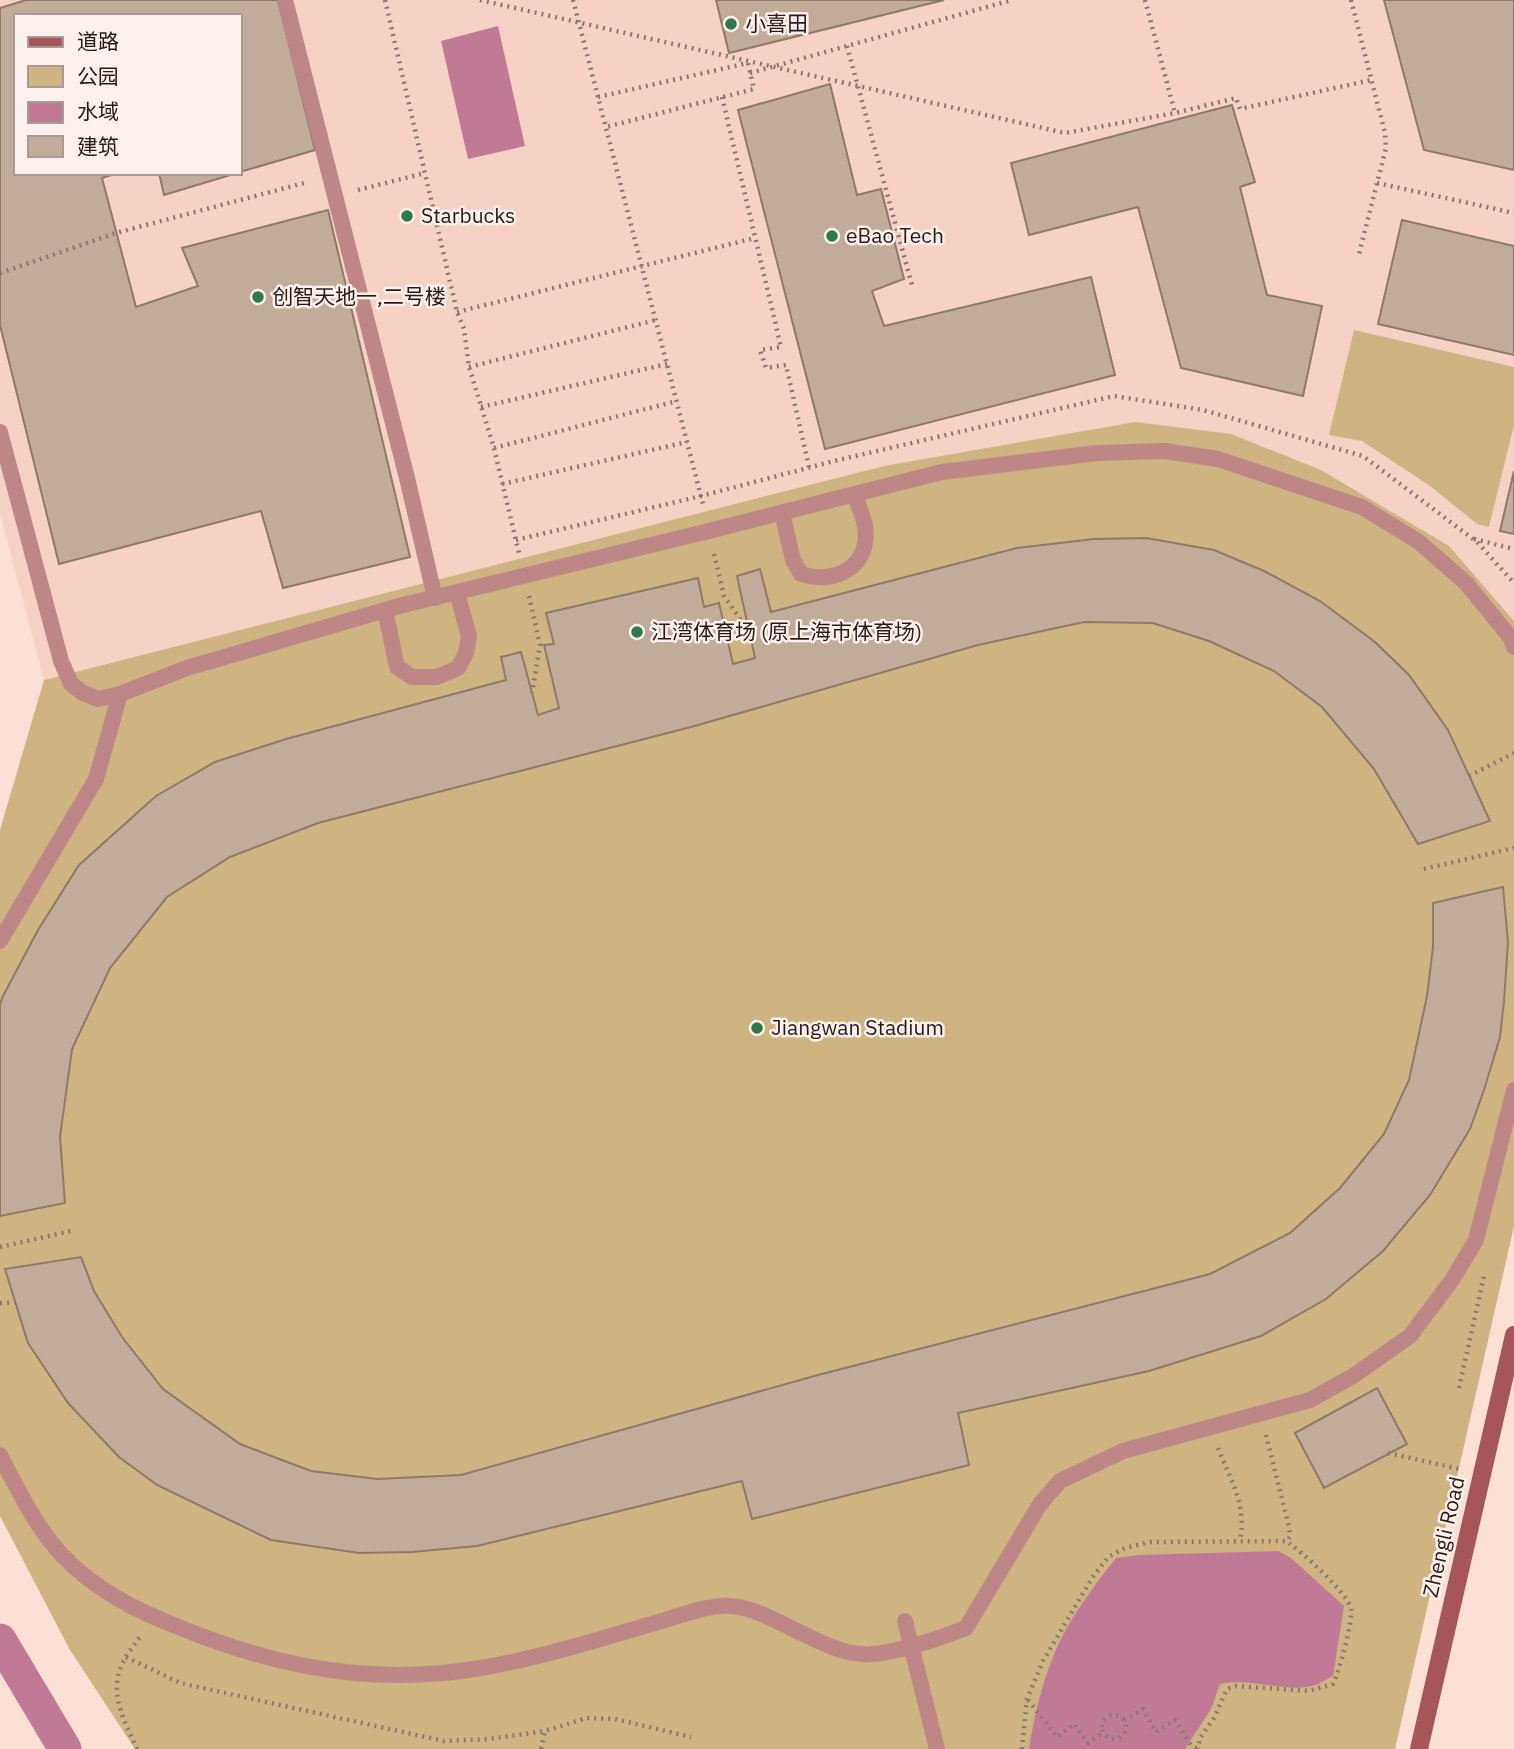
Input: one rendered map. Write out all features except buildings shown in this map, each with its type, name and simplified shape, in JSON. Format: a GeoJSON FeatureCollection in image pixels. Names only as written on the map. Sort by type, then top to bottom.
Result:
{"type":"FeatureCollection","features":[{"type":"Feature","properties":{"kind":"main road","name":"Zhengli Road"},"geometry":{"type":"LineString","coordinates":[[1419,1749],[1514,1335]]}},
{"type":"Feature","properties":{"kind":"lane"},"geometry":{"type":"LineString","coordinates":[[285,0],[404,464],[435,598]]}},
{"type":"Feature","properties":{"kind":"lane"},"geometry":{"type":"LineString","coordinates":[[0,432],[61,661],[71,684],[98,699],[120,694],[187,668],[385,610],[942,472],[1097,453],[1165,451],[1217,459],[1362,507],[1419,542],[1466,583],[1510,637],[1514,646]]}},
{"type":"Feature","properties":{"kind":"lane"},"geometry":{"type":"LineString","coordinates":[[782,513],[793,560],[801,574],[816,579],[835,576],[852,568],[863,550],[865,528],[855,495]]}},
{"type":"Feature","properties":{"kind":"lane"},"geometry":{"type":"LineString","coordinates":[[385,610],[397,667],[412,677],[437,677],[458,668],[466,653],[469,636],[457,593]]}},
{"type":"Feature","properties":{"kind":"lane"},"geometry":{"type":"LineString","coordinates":[[0,941],[96,779],[120,694]]}},
{"type":"Feature","properties":{"kind":"lane"},"geometry":{"type":"LineString","coordinates":[[0,1455],[23,1501],[62,1555],[106,1592],[153,1617],[230,1648],[321,1670],[389,1676],[480,1668],[699,1611],[731,1606],[762,1614],[828,1645],[861,1654],[891,1652],[966,1628],[1040,1504],[1060,1481],[1123,1451],[1310,1400],[1353,1376],[1410,1336],[1452,1280],[1476,1240],[1514,1090]]}},
{"type":"Feature","properties":{"kind":"lane"},"geometry":{"type":"LineString","coordinates":[[905,1621],[937,1749]]}},
{"type":"Feature","properties":{"kind":"path"},"geometry":{"type":"LineString","coordinates":[[385,0],[457,312],[464,329],[470,367],[494,448],[512,523]]}},
{"type":"Feature","properties":{"kind":"path"},"geometry":{"type":"LineString","coordinates":[[480,0],[1065,134],[1175,113],[1236,98],[1240,109],[1371,80]]}},
{"type":"Feature","properties":{"kind":"path"},"geometry":{"type":"LineString","coordinates":[[516,540],[701,496],[573,0]]}},
{"type":"Feature","properties":{"kind":"path"},"geometry":{"type":"LineString","coordinates":[[750,73],[1012,0]]}},
{"type":"Feature","properties":{"kind":"path"},"geometry":{"type":"LineString","coordinates":[[1145,0],[1175,113]]}},
{"type":"Feature","properties":{"kind":"path"},"geometry":{"type":"LineString","coordinates":[[1351,0],[1385,133],[1386,148],[1359,254]]}},
{"type":"Feature","properties":{"kind":"path"},"geometry":{"type":"LineString","coordinates":[[847,46],[913,289]]}},
{"type":"Feature","properties":{"kind":"path"},"geometry":{"type":"LineString","coordinates":[[606,127],[754,89],[748,62]]}},
{"type":"Feature","properties":{"kind":"path"},"geometry":{"type":"LineString","coordinates":[[598,97],[748,62]]}},
{"type":"Feature","properties":{"kind":"path"},"geometry":{"type":"LineString","coordinates":[[722,96],[781,347],[760,350],[766,368],[786,365],[809,467]]}},
{"type":"Feature","properties":{"kind":"path"},"geometry":{"type":"LineString","coordinates":[[335,197],[425,173]]}},
{"type":"Feature","properties":{"kind":"path"},"geometry":{"type":"LineString","coordinates":[[0,273],[116,233],[330,176]]}},
{"type":"Feature","properties":{"kind":"path"},"geometry":{"type":"LineString","coordinates":[[1377,183],[1514,213]]}},
{"type":"Feature","properties":{"kind":"path"},"geometry":{"type":"LineString","coordinates":[[457,312],[756,238]]}},
{"type":"Feature","properties":{"kind":"path"},"geometry":{"type":"LineString","coordinates":[[470,367],[656,320]]}},
{"type":"Feature","properties":{"kind":"path"},"geometry":{"type":"LineString","coordinates":[[481,407],[667,363]]}},
{"type":"Feature","properties":{"kind":"path"},"geometry":{"type":"LineString","coordinates":[[494,448],[677,401]]}},
{"type":"Feature","properties":{"kind":"path"},"geometry":{"type":"LineString","coordinates":[[502,484],[687,442]]}},
{"type":"Feature","properties":{"kind":"path"},"geometry":{"type":"LineString","coordinates":[[1474,539],[1514,549]]}},
{"type":"Feature","properties":{"kind":"path"},"geometry":{"type":"LineString","coordinates":[[723,596],[749,632]]}},
{"type":"Feature","properties":{"kind":"path"},"geometry":{"type":"LineString","coordinates":[[532,692],[540,645]]}},
{"type":"Feature","properties":{"kind":"path"},"geometry":{"type":"LineString","coordinates":[[1469,776],[1514,754]]}},
{"type":"Feature","properties":{"kind":"path"},"geometry":{"type":"LineString","coordinates":[[1424,869],[1514,848]]}},
{"type":"Feature","properties":{"kind":"path"},"geometry":{"type":"LineString","coordinates":[[0,1247],[71,1231]]}},
{"type":"Feature","properties":{"kind":"path"},"geometry":{"type":"LineString","coordinates":[[0,1303],[16,1303]]}},
{"type":"Feature","properties":{"kind":"path"},"geometry":{"type":"LineString","coordinates":[[1261,1413],[1289,1527],[1290,1537],[1286,1541]]}},
{"type":"Feature","properties":{"kind":"path"},"geometry":{"type":"LineString","coordinates":[[1209,1428],[1242,1506],[1244,1522],[1240,1541]]}},
{"type":"Feature","properties":{"kind":"path"},"geometry":{"type":"LineString","coordinates":[[1388,1453],[1481,1474]]}},
{"type":"Feature","properties":{"kind":"path"},"geometry":{"type":"LineString","coordinates":[[1022,1749],[1027,1699],[1043,1661],[1092,1578],[1108,1557],[1125,1548],[1150,1542],[1286,1541],[1301,1551],[1346,1599],[1351,1609],[1339,1673],[1333,1684],[1308,1691],[1236,1686],[1227,1689],[1214,1718],[1200,1738],[1198,1749],[1191,1745],[1175,1720],[1156,1732],[1143,1709],[1124,1720]]}},
{"type":"Feature","properties":{"kind":"path"},"geometry":{"type":"LineString","coordinates":[[137,1749],[121,1715],[116,1686],[120,1667],[153,1617]]}},
{"type":"Feature","properties":{"kind":"path"},"geometry":{"type":"LineString","coordinates":[[126,1657],[180,1683],[444,1741],[488,1739],[545,1731],[587,1718],[615,1719],[691,1737]]}},
{"type":"Feature","properties":{"kind":"path"},"geometry":{"type":"LineString","coordinates":[[1027,1699],[1057,1737],[1074,1724],[1088,1743],[1104,1732]]}},
{"type":"Feature","properties":{"kind":"path"},"geometry":{"type":"LineString","coordinates":[[1114,1715],[1124,1720],[1126,1725],[1123,1736],[1116,1739],[1104,1732],[1102,1722],[1107,1716],[1114,1715]]}},
{"type":"Feature","properties":{"kind":"path"},"geometry":{"type":"LineString","coordinates":[[541,1749],[545,1731]]}},
{"type":"Feature","properties":{"kind":"shaded area"},"geometry":{"type":"Polygon","coordinates":[[[0,0],[1514,0],[1514,621],[1449,546],[1135,422],[884,466],[44,680],[0,513],[0,0]]]}},
{"type":"Feature","properties":{"kind":"green space"},"geometry":{"type":"Polygon","coordinates":[[[1354,330],[1514,367],[1514,425],[1489,527],[1477,524],[1430,486],[1362,441],[1329,435],[1354,330]]]}},
{"type":"Feature","properties":{"kind":"green space","name":"Jiangwan Stadium"},"geometry":{"type":"Polygon","coordinates":[[[1135,422],[1231,434],[1321,470],[1449,546],[1514,621],[1514,1226],[1395,1749],[135,1749],[70,1650],[0,1516],[0,830],[44,680],[884,466],[1135,422]]]}},
{"type":"Feature","properties":{"kind":"water"},"geometry":{"type":"Polygon","coordinates":[[[498,26],[525,146],[468,159],[441,41],[498,26]]]}},
{"type":"Feature","properties":{"kind":"water"},"geometry":{"type":"Polygon","coordinates":[[[1278,1551],[1291,1558],[1344,1606],[1333,1676],[1318,1684],[1296,1688],[1232,1682],[1220,1684],[1211,1709],[1185,1749],[1029,1749],[1041,1693],[1055,1652],[1079,1608],[1116,1558],[1278,1551]]]}},
{"type":"Feature","properties":{"kind":"waterway"},"geometry":{"type":"LineString","coordinates":[[0,1640],[65,1749]]}},
{"type":"Feature","properties":{"kind":"place","name":"小喜田"},"geometry":{"type":"Point","coordinates":[731,24]}},
{"type":"Feature","properties":{"kind":"place","name":"Starbucks"},"geometry":{"type":"Point","coordinates":[407,216]}},
{"type":"Feature","properties":{"kind":"place","name":"eBao Tech"},"geometry":{"type":"Point","coordinates":[832,236]}},
{"type":"Feature","properties":{"kind":"place","name":"创智天地一,二号楼"},"geometry":{"type":"Point","coordinates":[258,297]}},
{"type":"Feature","properties":{"kind":"place","name":"江湾体育场 (原上海市体育场)"},"geometry":{"type":"Point","coordinates":[637,632]}},
{"type":"Feature","properties":{"kind":"place","name":"Jiangwan Stadium"},"geometry":{"type":"Point","coordinates":[757,1028]}}]}
